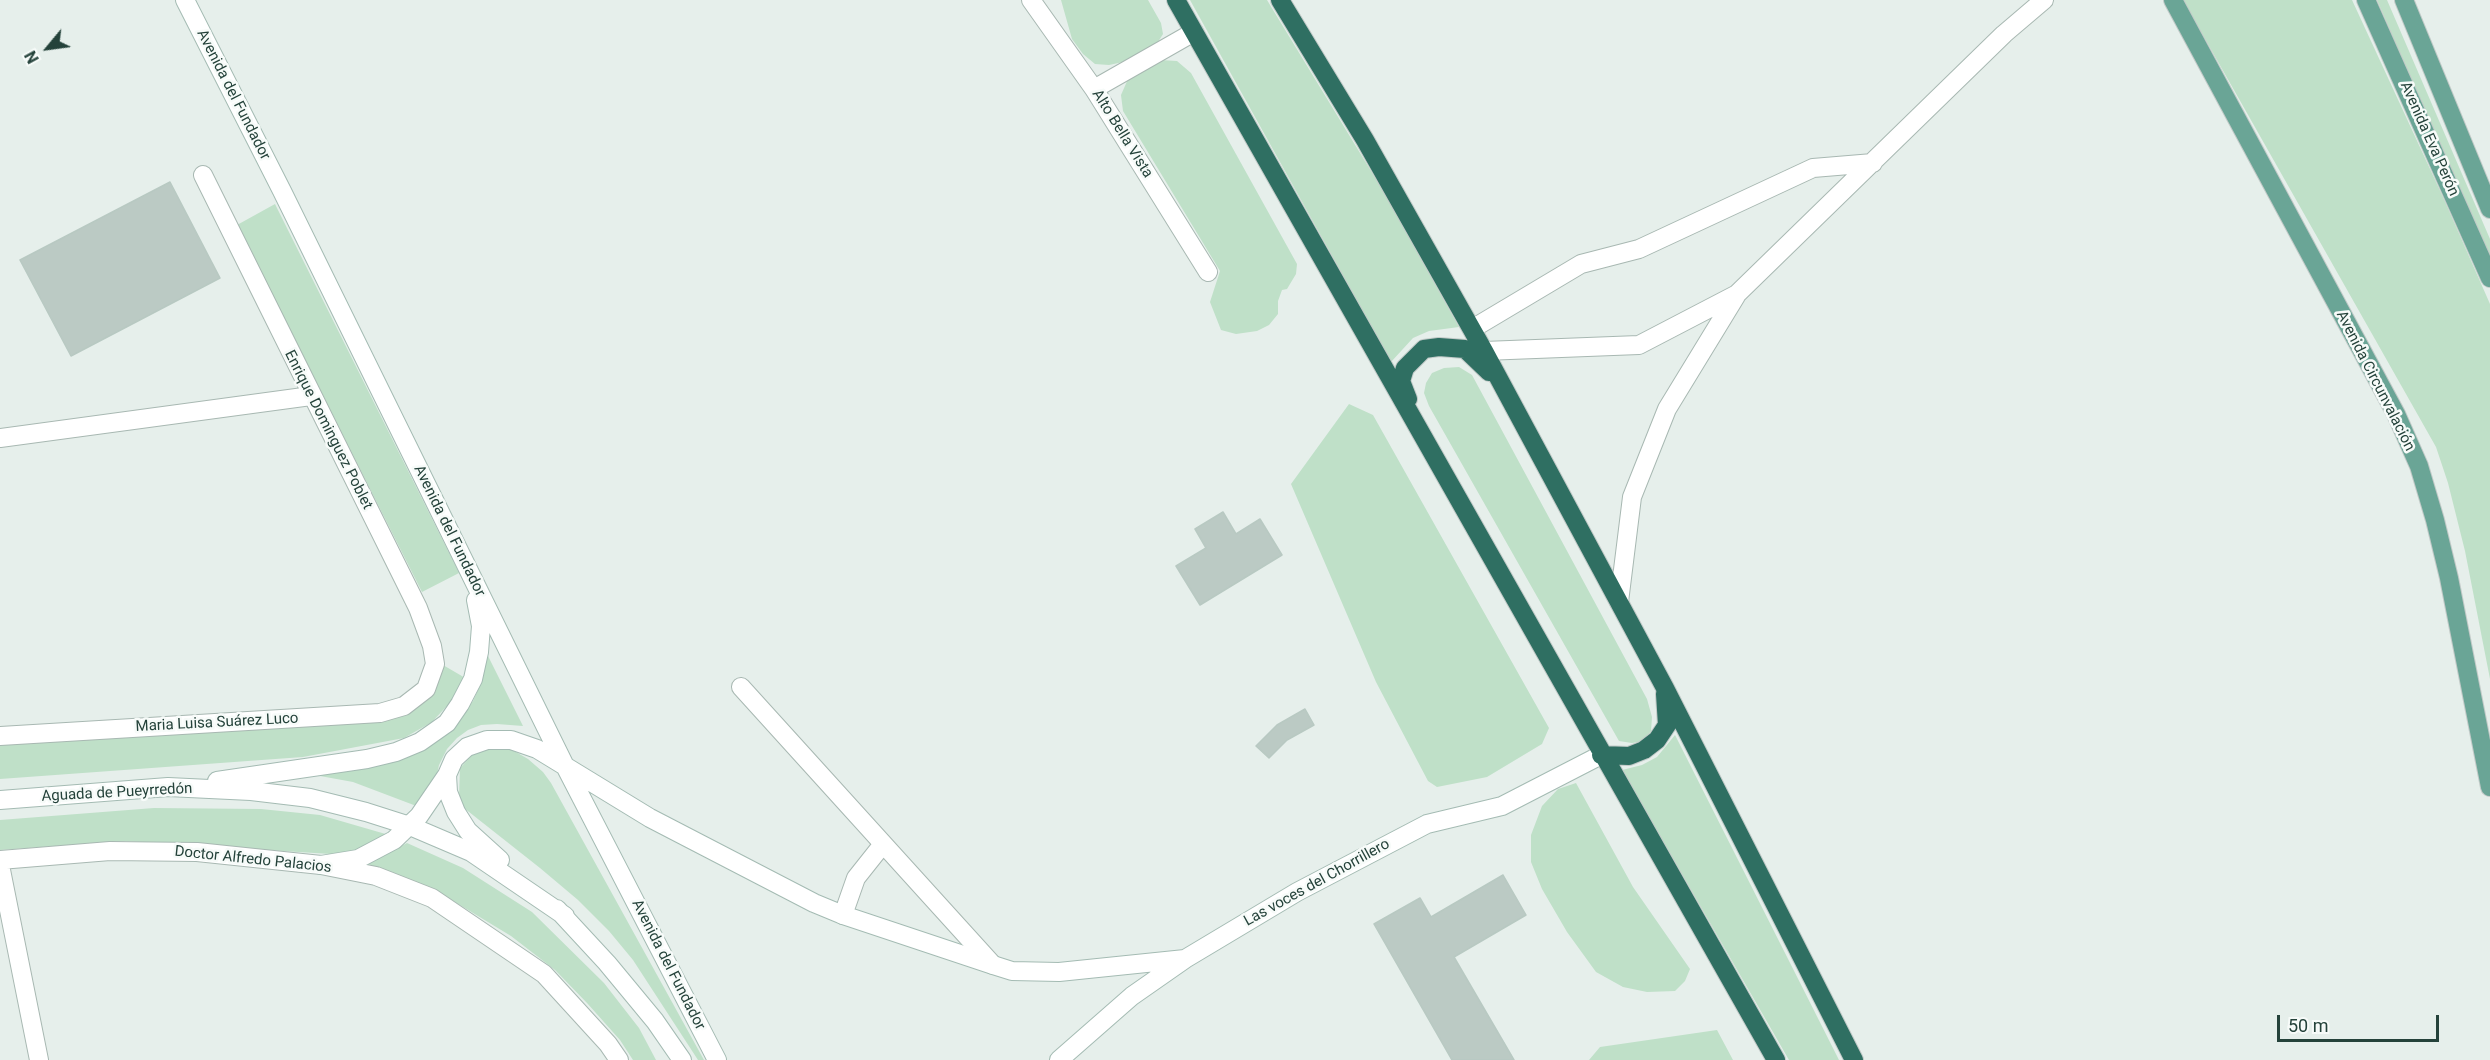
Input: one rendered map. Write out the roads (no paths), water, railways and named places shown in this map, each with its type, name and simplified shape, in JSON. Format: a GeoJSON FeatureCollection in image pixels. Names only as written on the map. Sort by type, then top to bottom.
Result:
{"type":"FeatureCollection","features":[{"type":"Feature","properties":{"kind":"highway"},"geometry":{"type":"LineString","coordinates":[[1176,0],[1773,1056]]}},
{"type":"Feature","properties":{"kind":"highway"},"geometry":{"type":"LineString","coordinates":[[1280,0],[1365,140],[1516,410],[1665,688],[1854,1060]]}},
{"type":"Feature","properties":{"kind":"highway"},"geometry":{"type":"LineString","coordinates":[[1421,435],[1401,381],[1405,368],[1424,349],[1439,346],[1465,349],[1486,368],[1516,410]]}},
{"type":"Feature","properties":{"kind":"highway"},"geometry":{"type":"LineString","coordinates":[[1601,754],[1629,756],[1644,750],[1657,740],[1666,725],[1665,688]]}},
{"type":"Feature","properties":{"kind":"highway"},"geometry":{"type":"LineString","coordinates":[[1798,948],[1863,1060]]}},
{"type":"Feature","properties":{"kind":"main road","name":"Avenida Eva Perón"},"geometry":{"type":"LineString","coordinates":[[2366,0],[2490,278]]}},
{"type":"Feature","properties":{"kind":"main road","name":"Avenida Eva Perón"},"geometry":{"type":"LineString","coordinates":[[2404,0],[2490,209]]}},
{"type":"Feature","properties":{"kind":"main road","name":"Avenida Circunvalación"},"geometry":{"type":"LineString","coordinates":[[2173,2],[2396,414],[2419,466],[2446,566],[2490,787]]}},
{"type":"Feature","properties":{"kind":"street","name":"Avenida del Fundador"},"geometry":{"type":"LineString","coordinates":[[185,0],[564,764],[717,1060]]}},
{"type":"Feature","properties":{"kind":"street","name":"Alto Bella Vista"},"geometry":{"type":"LineString","coordinates":[[1031,0],[1094,88],[1208,272]]}},
{"type":"Feature","properties":{"kind":"street"},"geometry":{"type":"LineString","coordinates":[[1619,602],[1632,497],[1667,409],[1737,294],[2004,34],[2044,0]]}},
{"type":"Feature","properties":{"kind":"street"},"geometry":{"type":"LineString","coordinates":[[1094,88],[1194,33]]}},
{"type":"Feature","properties":{"kind":"street"},"geometry":{"type":"LineString","coordinates":[[1472,329],[1581,264],[1639,249],[1813,168],[1873,163]]}},
{"type":"Feature","properties":{"kind":"street","name":"Enrique Dominguez Poblet"},"geometry":{"type":"LineString","coordinates":[[203,175],[418,608],[432,646],[435,664],[426,689]]}},
{"type":"Feature","properties":{"kind":"street"},"geometry":{"type":"LineString","coordinates":[[1484,351],[1639,345],[1737,294]]}},
{"type":"Feature","properties":{"kind":"street"},"geometry":{"type":"LineString","coordinates":[[0,438],[311,396]]}},
{"type":"Feature","properties":{"kind":"street"},"geometry":{"type":"LineString","coordinates":[[168,788],[367,759],[396,752],[420,742],[447,723],[473,680],[481,626],[473,579]]}},
{"type":"Feature","properties":{"kind":"street"},"geometry":{"type":"LineString","coordinates":[[741,687],[993,965]]}},
{"type":"Feature","properties":{"kind":"street","name":"Maria Luisa Suárez Luco"},"geometry":{"type":"LineString","coordinates":[[0,735],[380,713],[404,706],[426,689]]}},
{"type":"Feature","properties":{"kind":"street"},"geometry":{"type":"LineString","coordinates":[[321,865],[358,859],[393,840],[410,826],[432,800],[454,759],[467,747],[487,740],[511,740],[537,749],[650,818],[814,903],[843,915],[993,965],[1012,971],[1059,972],[1185,959]]}},
{"type":"Feature","properties":{"kind":"street","name":"Las voces del Chorrillero"},"geometry":{"type":"LineString","coordinates":[[1059,1060],[1132,996],[1185,959],[1297,892],[1422,826],[1502,806],[1601,754]]}},
{"type":"Feature","properties":{"kind":"street"},"geometry":{"type":"LineString","coordinates":[[447,775],[448,792],[456,812],[468,831],[565,916],[655,1021],[682,1060]]}},
{"type":"Feature","properties":{"kind":"street","name":"Aguada de Pueyrredón"},"geometry":{"type":"LineString","coordinates":[[0,800],[168,788],[251,791],[310,798],[410,826],[471,852],[565,916]]}},
{"type":"Feature","properties":{"kind":"street"},"geometry":{"type":"LineString","coordinates":[[843,915],[856,878],[883,844]]}},
{"type":"Feature","properties":{"kind":"street","name":"Doctor Alfredo Palacios"},"geometry":{"type":"LineString","coordinates":[[0,860],[110,851],[197,852],[321,865],[376,876],[432,898],[544,974],[608,1044],[619,1060]]}},
{"type":"Feature","properties":{"kind":"street"},"geometry":{"type":"LineString","coordinates":[[0,865],[39,1060]]}}]}
